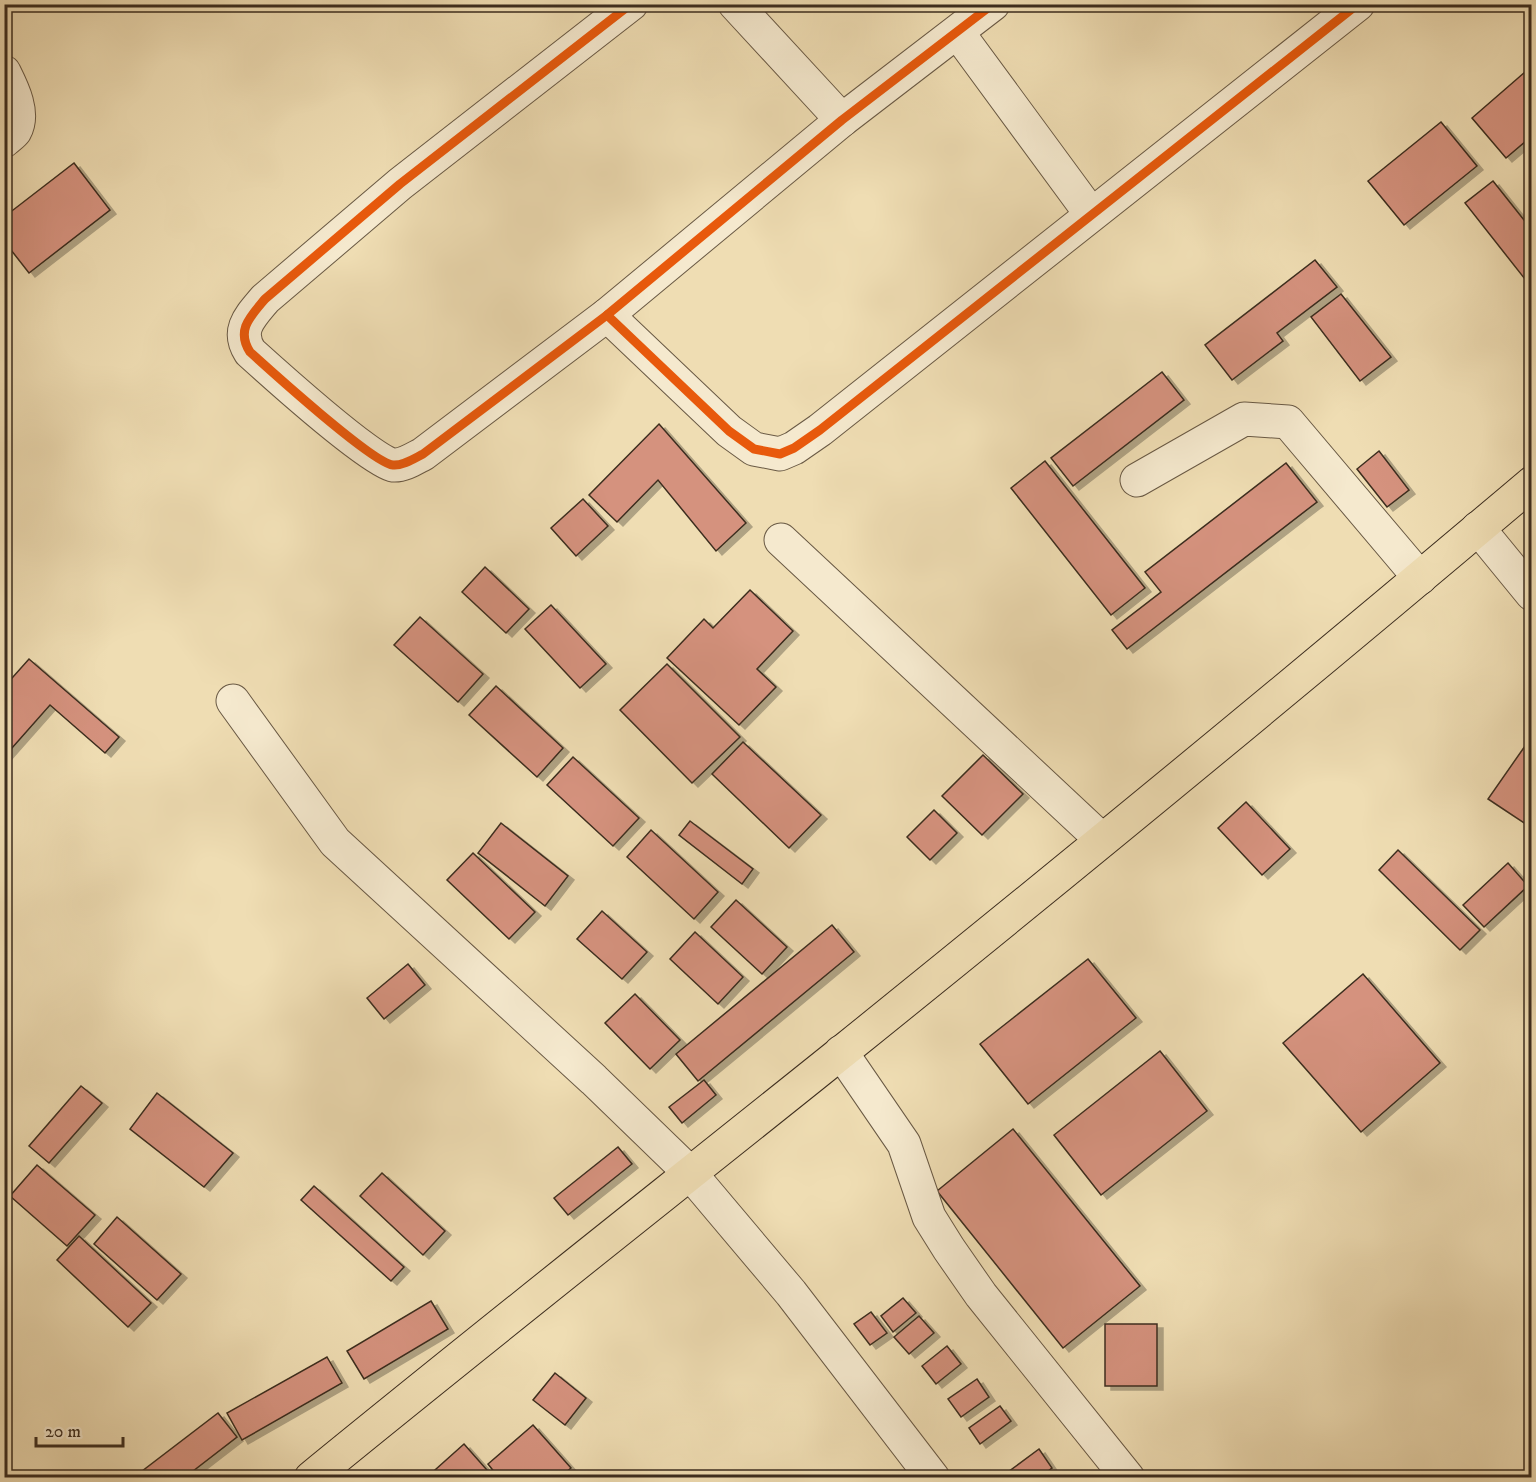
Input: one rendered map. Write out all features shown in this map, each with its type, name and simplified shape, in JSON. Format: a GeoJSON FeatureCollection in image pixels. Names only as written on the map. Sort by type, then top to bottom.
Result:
{"type":"FeatureCollection","features":[{"type":"Feature","properties":{"kind":"main road"},"geometry":{"type":"LineString","coordinates":[[311,1478],[841,1052],[1420,578],[1532,483]]}},
{"type":"Feature","properties":{"kind":"street"},"geometry":{"type":"LineString","coordinates":[[631,4],[400,184],[265,299],[251,316],[244,330],[243,342],[250,352],[379,459],[392,465],[406,462],[423,454],[607,315],[842,120],[993,4]]}},
{"type":"Feature","properties":{"kind":"street"},"geometry":{"type":"LineString","coordinates":[[735,4],[842,120]]}},
{"type":"Feature","properties":{"kind":"street"},"geometry":{"type":"LineString","coordinates":[[607,315],[729,431],[753,449],[780,454],[794,448],[820,430],[1358,4]]}},
{"type":"Feature","properties":{"kind":"street"},"geometry":{"type":"LineString","coordinates":[[958,33],[1091,214]]}},
{"type":"Feature","properties":{"kind":"street"},"geometry":{"type":"LineString","coordinates":[[4,72],[17,99],[18,115],[15,131],[4,141]]}},
{"type":"Feature","properties":{"kind":"street"},"geometry":{"type":"LineString","coordinates":[[1137,480],[1244,419],[1288,422],[1420,578]]}},
{"type":"Feature","properties":{"kind":"street"},"geometry":{"type":"LineString","coordinates":[[1478,528],[1532,594]]}},
{"type":"Feature","properties":{"kind":"street"},"geometry":{"type":"LineString","coordinates":[[781,540],[1101,840]]}},
{"type":"Feature","properties":{"kind":"street"},"geometry":{"type":"LineString","coordinates":[[233,701],[334,842],[594,1080],[689,1172],[791,1293],[933,1478]]}},
{"type":"Feature","properties":{"kind":"street"},"geometry":{"type":"LineString","coordinates":[[841,1052],[904,1144],[929,1216],[949,1249],[981,1295],[1128,1478]]}},
{"type":"Feature","properties":{"kind":"building"},"geometry":{"type":"Polygon","coordinates":[[[1525,72],[1532,80],[1532,136],[1506,158],[1472,118],[1525,72]]]}},
{"type":"Feature","properties":{"kind":"building"},"geometry":{"type":"Polygon","coordinates":[[[1441,122],[1477,166],[1404,225],[1368,181],[1441,122]]]}},
{"type":"Feature","properties":{"kind":"building"},"geometry":{"type":"Polygon","coordinates":[[[74,163],[110,210],[29,273],[4,241],[4,217],[74,163]]]}},
{"type":"Feature","properties":{"kind":"building"},"geometry":{"type":"Polygon","coordinates":[[[1493,181],[1528,225],[1532,223],[1532,288],[1465,203],[1493,181]]]}},
{"type":"Feature","properties":{"kind":"building"},"geometry":{"type":"Polygon","coordinates":[[[1315,260],[1337,287],[1277,333],[1283,341],[1232,380],[1205,345],[1315,260]]]}},
{"type":"Feature","properties":{"kind":"building"},"geometry":{"type":"Polygon","coordinates":[[[1341,294],[1391,357],[1360,381],[1311,317],[1341,294]]]}},
{"type":"Feature","properties":{"kind":"building"},"geometry":{"type":"Polygon","coordinates":[[[1162,372],[1184,400],[1073,486],[1051,458],[1162,372]]]}},
{"type":"Feature","properties":{"kind":"building"},"geometry":{"type":"Polygon","coordinates":[[[659,424],[746,523],[716,551],[658,480],[617,522],[589,495],[659,424]]]}},
{"type":"Feature","properties":{"kind":"building"},"geometry":{"type":"Polygon","coordinates":[[[1379,451],[1409,490],[1387,507],[1357,469],[1379,451]]]}},
{"type":"Feature","properties":{"kind":"building"},"geometry":{"type":"Polygon","coordinates":[[[1045,461],[1145,588],[1111,615],[1011,488],[1045,461]]]}},
{"type":"Feature","properties":{"kind":"building"},"geometry":{"type":"Polygon","coordinates":[[[1286,463],[1317,502],[1127,649],[1112,630],[1161,592],[1145,572],[1286,463]]]}},
{"type":"Feature","properties":{"kind":"building"},"geometry":{"type":"Polygon","coordinates":[[[583,499],[608,526],[576,556],[551,528],[583,499]]]}},
{"type":"Feature","properties":{"kind":"building"},"geometry":{"type":"Polygon","coordinates":[[[485,567],[529,609],[506,633],[462,592],[485,567]]]}},
{"type":"Feature","properties":{"kind":"building"},"geometry":{"type":"Polygon","coordinates":[[[750,590],[793,631],[757,669],[776,687],[739,725],[667,658],[704,619],[713,628],[750,590]]]}},
{"type":"Feature","properties":{"kind":"building"},"geometry":{"type":"Polygon","coordinates":[[[551,605],[606,664],[580,688],[525,629],[551,605]]]}},
{"type":"Feature","properties":{"kind":"building"},"geometry":{"type":"Polygon","coordinates":[[[420,617],[483,674],[458,702],[394,645],[420,617]]]}},
{"type":"Feature","properties":{"kind":"building"},"geometry":{"type":"Polygon","coordinates":[[[29,659],[119,737],[105,753],[50,705],[4,757],[4,687],[29,659]]]}},
{"type":"Feature","properties":{"kind":"building"},"geometry":{"type":"Polygon","coordinates":[[[667,664],[740,737],[692,783],[620,710],[667,664]]]}},
{"type":"Feature","properties":{"kind":"building"},"geometry":{"type":"Polygon","coordinates":[[[496,686],[563,748],[537,777],[469,715],[496,686]]]}},
{"type":"Feature","properties":{"kind":"building"},"geometry":{"type":"Polygon","coordinates":[[[1532,736],[1532,828],[1488,799],[1532,736]]]}},
{"type":"Feature","properties":{"kind":"building"},"geometry":{"type":"Polygon","coordinates":[[[743,742],[821,815],[789,848],[712,774],[743,742]]]}},
{"type":"Feature","properties":{"kind":"building"},"geometry":{"type":"Polygon","coordinates":[[[983,755],[1023,794],[982,835],[942,796],[983,755]]]}},
{"type":"Feature","properties":{"kind":"building"},"geometry":{"type":"Polygon","coordinates":[[[573,757],[639,818],[613,846],[547,785],[573,757]]]}},
{"type":"Feature","properties":{"kind":"building"},"geometry":{"type":"Polygon","coordinates":[[[1246,802],[1290,849],[1262,875],[1218,828],[1246,802]]]}},
{"type":"Feature","properties":{"kind":"building"},"geometry":{"type":"Polygon","coordinates":[[[934,810],[957,833],[930,860],[907,837],[934,810]]]}},
{"type":"Feature","properties":{"kind":"building"},"geometry":{"type":"Polygon","coordinates":[[[690,821],[753,869],[742,884],[679,835],[690,821]]]}},
{"type":"Feature","properties":{"kind":"building"},"geometry":{"type":"Polygon","coordinates":[[[501,823],[568,876],[545,906],[478,853],[501,823]]]}},
{"type":"Feature","properties":{"kind":"building"},"geometry":{"type":"Polygon","coordinates":[[[651,830],[718,892],[694,919],[627,857],[651,830]]]}},
{"type":"Feature","properties":{"kind":"building"},"geometry":{"type":"Polygon","coordinates":[[[1398,850],[1480,930],[1460,950],[1379,870],[1398,850]]]}},
{"type":"Feature","properties":{"kind":"building"},"geometry":{"type":"Polygon","coordinates":[[[473,853],[535,912],[509,939],[447,880],[473,853]]]}},
{"type":"Feature","properties":{"kind":"building"},"geometry":{"type":"Polygon","coordinates":[[[1508,863],[1528,886],[1484,927],[1463,905],[1508,863]]]}},
{"type":"Feature","properties":{"kind":"building"},"geometry":{"type":"Polygon","coordinates":[[[736,900],[787,947],[762,974],[711,927],[736,900]]]}},
{"type":"Feature","properties":{"kind":"building"},"geometry":{"type":"Polygon","coordinates":[[[602,911],[647,952],[622,979],[577,939],[602,911]]]}},
{"type":"Feature","properties":{"kind":"building"},"geometry":{"type":"Polygon","coordinates":[[[832,925],[854,952],[698,1081],[676,1054],[832,925]]]}},
{"type":"Feature","properties":{"kind":"building"},"geometry":{"type":"Polygon","coordinates":[[[695,932],[743,977],[718,1004],[670,959],[695,932]]]}},
{"type":"Feature","properties":{"kind":"building"},"geometry":{"type":"Polygon","coordinates":[[[1088,959],[1136,1018],[1028,1104],[980,1044],[1088,959]]]}},
{"type":"Feature","properties":{"kind":"building"},"geometry":{"type":"Polygon","coordinates":[[[408,964],[425,985],[384,1019],[367,998],[408,964]]]}},
{"type":"Feature","properties":{"kind":"building"},"geometry":{"type":"Polygon","coordinates":[[[1363,974],[1440,1063],[1361,1132],[1283,1043],[1363,974]]]}},
{"type":"Feature","properties":{"kind":"building"},"geometry":{"type":"Polygon","coordinates":[[[635,994],[680,1040],[650,1069],[605,1023],[635,994]]]}},
{"type":"Feature","properties":{"kind":"building"},"geometry":{"type":"Polygon","coordinates":[[[1160,1051],[1207,1111],[1101,1195],[1054,1135],[1160,1051]]]}},
{"type":"Feature","properties":{"kind":"building"},"geometry":{"type":"Polygon","coordinates":[[[704,1080],[716,1095],[682,1123],[669,1107],[704,1080]]]}},
{"type":"Feature","properties":{"kind":"building"},"geometry":{"type":"Polygon","coordinates":[[[81,1086],[102,1103],[49,1163],[29,1146],[81,1086]]]}},
{"type":"Feature","properties":{"kind":"building"},"geometry":{"type":"Polygon","coordinates":[[[157,1093],[233,1153],[204,1187],[130,1129],[157,1093]]]}},
{"type":"Feature","properties":{"kind":"building"},"geometry":{"type":"Polygon","coordinates":[[[1013,1129],[1140,1286],[1063,1348],[937,1191],[1013,1129]]]}},
{"type":"Feature","properties":{"kind":"building"},"geometry":{"type":"Polygon","coordinates":[[[618,1147],[632,1164],[568,1215],[554,1198],[618,1147]]]}},
{"type":"Feature","properties":{"kind":"building"},"geometry":{"type":"Polygon","coordinates":[[[37,1165],[95,1215],[67,1246],[10,1196],[37,1165]]]}},
{"type":"Feature","properties":{"kind":"building"},"geometry":{"type":"Polygon","coordinates":[[[382,1173],[445,1231],[423,1255],[360,1196],[382,1173]]]}},
{"type":"Feature","properties":{"kind":"building"},"geometry":{"type":"Polygon","coordinates":[[[314,1186],[404,1267],[391,1281],[301,1200],[314,1186]]]}},
{"type":"Feature","properties":{"kind":"building"},"geometry":{"type":"Polygon","coordinates":[[[117,1217],[181,1274],[157,1300],[94,1244],[117,1217]]]}},
{"type":"Feature","properties":{"kind":"building"},"geometry":{"type":"Polygon","coordinates":[[[79,1236],[151,1303],[128,1327],[57,1260],[79,1236]]]}},
{"type":"Feature","properties":{"kind":"building"},"geometry":{"type":"Polygon","coordinates":[[[903,1298],[916,1313],[893,1332],[881,1316],[903,1298]]]}},
{"type":"Feature","properties":{"kind":"building"},"geometry":{"type":"Polygon","coordinates":[[[431,1301],[448,1329],[364,1379],[347,1351],[431,1301]]]}},
{"type":"Feature","properties":{"kind":"building"},"geometry":{"type":"Polygon","coordinates":[[[871,1312],[887,1333],[870,1345],[854,1324],[871,1312]]]}},
{"type":"Feature","properties":{"kind":"building"},"geometry":{"type":"Polygon","coordinates":[[[919,1316],[934,1333],[909,1354],[894,1337],[919,1316]]]}},
{"type":"Feature","properties":{"kind":"building"},"geometry":{"type":"Polygon","coordinates":[[[1105,1324],[1157,1324],[1157,1386],[1105,1386],[1105,1324]]]}},
{"type":"Feature","properties":{"kind":"building"},"geometry":{"type":"Polygon","coordinates":[[[947,1346],[961,1364],[936,1384],[922,1366],[947,1346]]]}},
{"type":"Feature","properties":{"kind":"building"},"geometry":{"type":"Polygon","coordinates":[[[327,1357],[342,1383],[242,1440],[227,1413],[327,1357]]]}},
{"type":"Feature","properties":{"kind":"building"},"geometry":{"type":"Polygon","coordinates":[[[555,1373],[586,1398],[565,1425],[533,1400],[555,1373]]]}},
{"type":"Feature","properties":{"kind":"building"},"geometry":{"type":"Polygon","coordinates":[[[977,1379],[989,1397],[961,1417],[948,1399],[977,1379]]]}},
{"type":"Feature","properties":{"kind":"building"},"geometry":{"type":"Polygon","coordinates":[[[1000,1406],[1011,1421],[980,1444],[969,1428],[1000,1406]]]}},
{"type":"Feature","properties":{"kind":"building"},"geometry":{"type":"Polygon","coordinates":[[[218,1413],[237,1437],[184,1478],[133,1478],[218,1413]]]}},
{"type":"Feature","properties":{"kind":"building"},"geometry":{"type":"Polygon","coordinates":[[[533,1425],[571,1468],[559,1478],[499,1478],[488,1464],[533,1425]]]}},
{"type":"Feature","properties":{"kind":"building"},"geometry":{"type":"Polygon","coordinates":[[[464,1444],[494,1478],[426,1478],[464,1444]]]}},
{"type":"Feature","properties":{"kind":"building"},"geometry":{"type":"Polygon","coordinates":[[[1039,1449],[1052,1468],[1039,1478],[1012,1478],[1008,1472],[1039,1449]]]}},
{"type":"Feature","properties":{"kind":"cycle path"},"geometry":{"type":"LineString","coordinates":[[631,4],[400,184],[265,299],[247,324],[244,337],[250,352],[322,415],[382,460],[397,465],[423,454],[607,315],[842,120],[993,4]]}},
{"type":"Feature","properties":{"kind":"cycle path"},"geometry":{"type":"LineString","coordinates":[[607,315],[729,431],[754,449],[780,454],[794,448],[820,430],[1358,4]]}}]}
